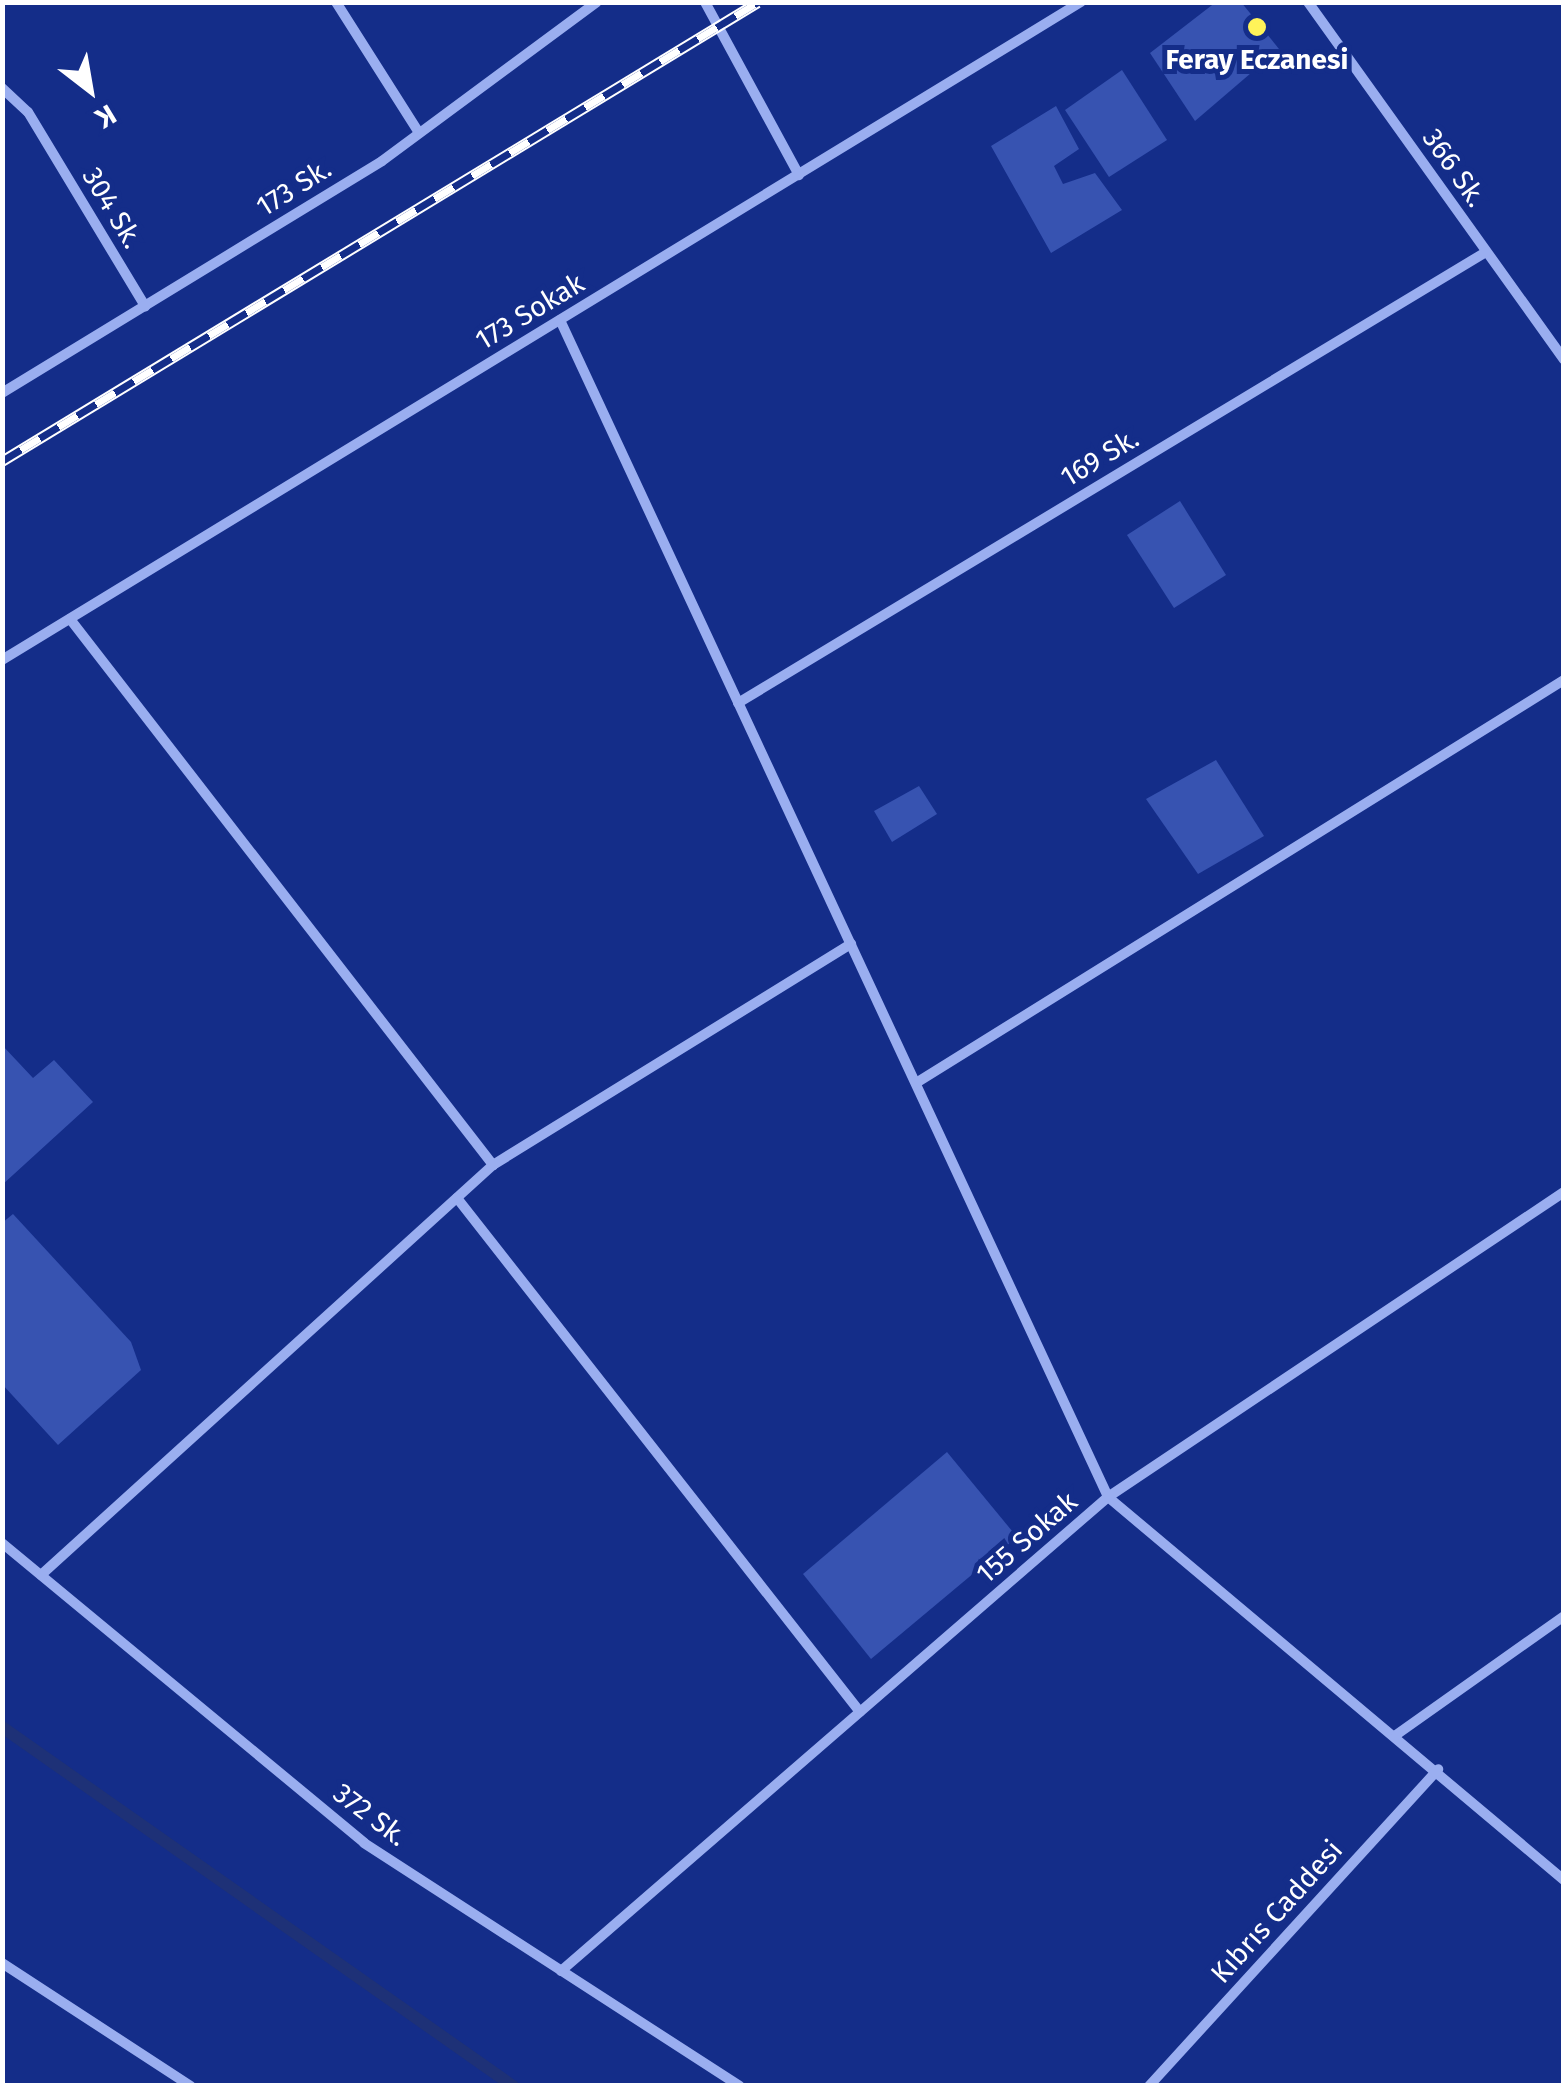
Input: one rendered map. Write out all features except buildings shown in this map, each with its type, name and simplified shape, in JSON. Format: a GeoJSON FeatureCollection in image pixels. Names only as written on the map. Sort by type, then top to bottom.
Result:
{"type":"FeatureCollection","features":[{"type":"Feature","properties":{"kind":"street"},"geometry":{"type":"LineString","coordinates":[[336,2],[419,133]]}},
{"type":"Feature","properties":{"kind":"street","name":"173 Sk."},"geometry":{"type":"LineString","coordinates":[[2,393],[419,133],[596,2]]}},
{"type":"Feature","properties":{"kind":"street"},"geometry":{"type":"LineString","coordinates":[[705,2],[798,175]]}},
{"type":"Feature","properties":{"kind":"street","name":"173 Sokak"},"geometry":{"type":"LineString","coordinates":[[2,660],[1081,2]]}},
{"type":"Feature","properties":{"kind":"street","name":"366 Sk."},"geometry":{"type":"LineString","coordinates":[[1308,2],[1564,360]]}},
{"type":"Feature","properties":{"kind":"street","name":"304 Sk."},"geometry":{"type":"LineString","coordinates":[[2,88],[28,112],[145,306]]}},
{"type":"Feature","properties":{"kind":"street","name":"169 Sk."},"geometry":{"type":"LineString","coordinates":[[738,703],[1486,252]]}},
{"type":"Feature","properties":{"kind":"street"},"geometry":{"type":"LineString","coordinates":[[560,320],[1108,1497],[1438,1769],[1564,1880]]}},
{"type":"Feature","properties":{"kind":"street"},"geometry":{"type":"LineString","coordinates":[[70,619],[494,1165]]}},
{"type":"Feature","properties":{"kind":"street"},"geometry":{"type":"LineString","coordinates":[[916,1083],[1564,680]]}},
{"type":"Feature","properties":{"kind":"street"},"geometry":{"type":"LineString","coordinates":[[41,1575],[494,1165],[851,944]]}},
{"type":"Feature","properties":{"kind":"street","name":"155 Sokak"},"geometry":{"type":"LineString","coordinates":[[562,1970],[1108,1497],[1564,1192]]}},
{"type":"Feature","properties":{"kind":"street"},"geometry":{"type":"LineString","coordinates":[[458,1198],[860,1712]]}},
{"type":"Feature","properties":{"kind":"street","name":"372 Sk."},"geometry":{"type":"LineString","coordinates":[[2,1544],[364,1843],[739,2086]]}},
{"type":"Feature","properties":{"kind":"street"},"geometry":{"type":"LineString","coordinates":[[1396,1735],[1564,1616]]}},
{"type":"Feature","properties":{"kind":"street","name":"Kıbrıs Caddesi"},"geometry":{"type":"LineString","coordinates":[[1149,2086],[1438,1769]]}},
{"type":"Feature","properties":{"kind":"street"},"geometry":{"type":"LineString","coordinates":[[2,1963],[191,2086]]}},
{"type":"Feature","properties":{"kind":"waterway"},"geometry":{"type":"LineString","coordinates":[[2,1727],[513,2086]]}},
{"type":"Feature","properties":{"kind":"railway"},"geometry":{"type":"LineString","coordinates":[[2,461],[758,2]]}},
{"type":"Feature","properties":{"kind":"place","name":"Feray Eczanesi"},"geometry":{"type":"Point","coordinates":[1257,27]}}]}
